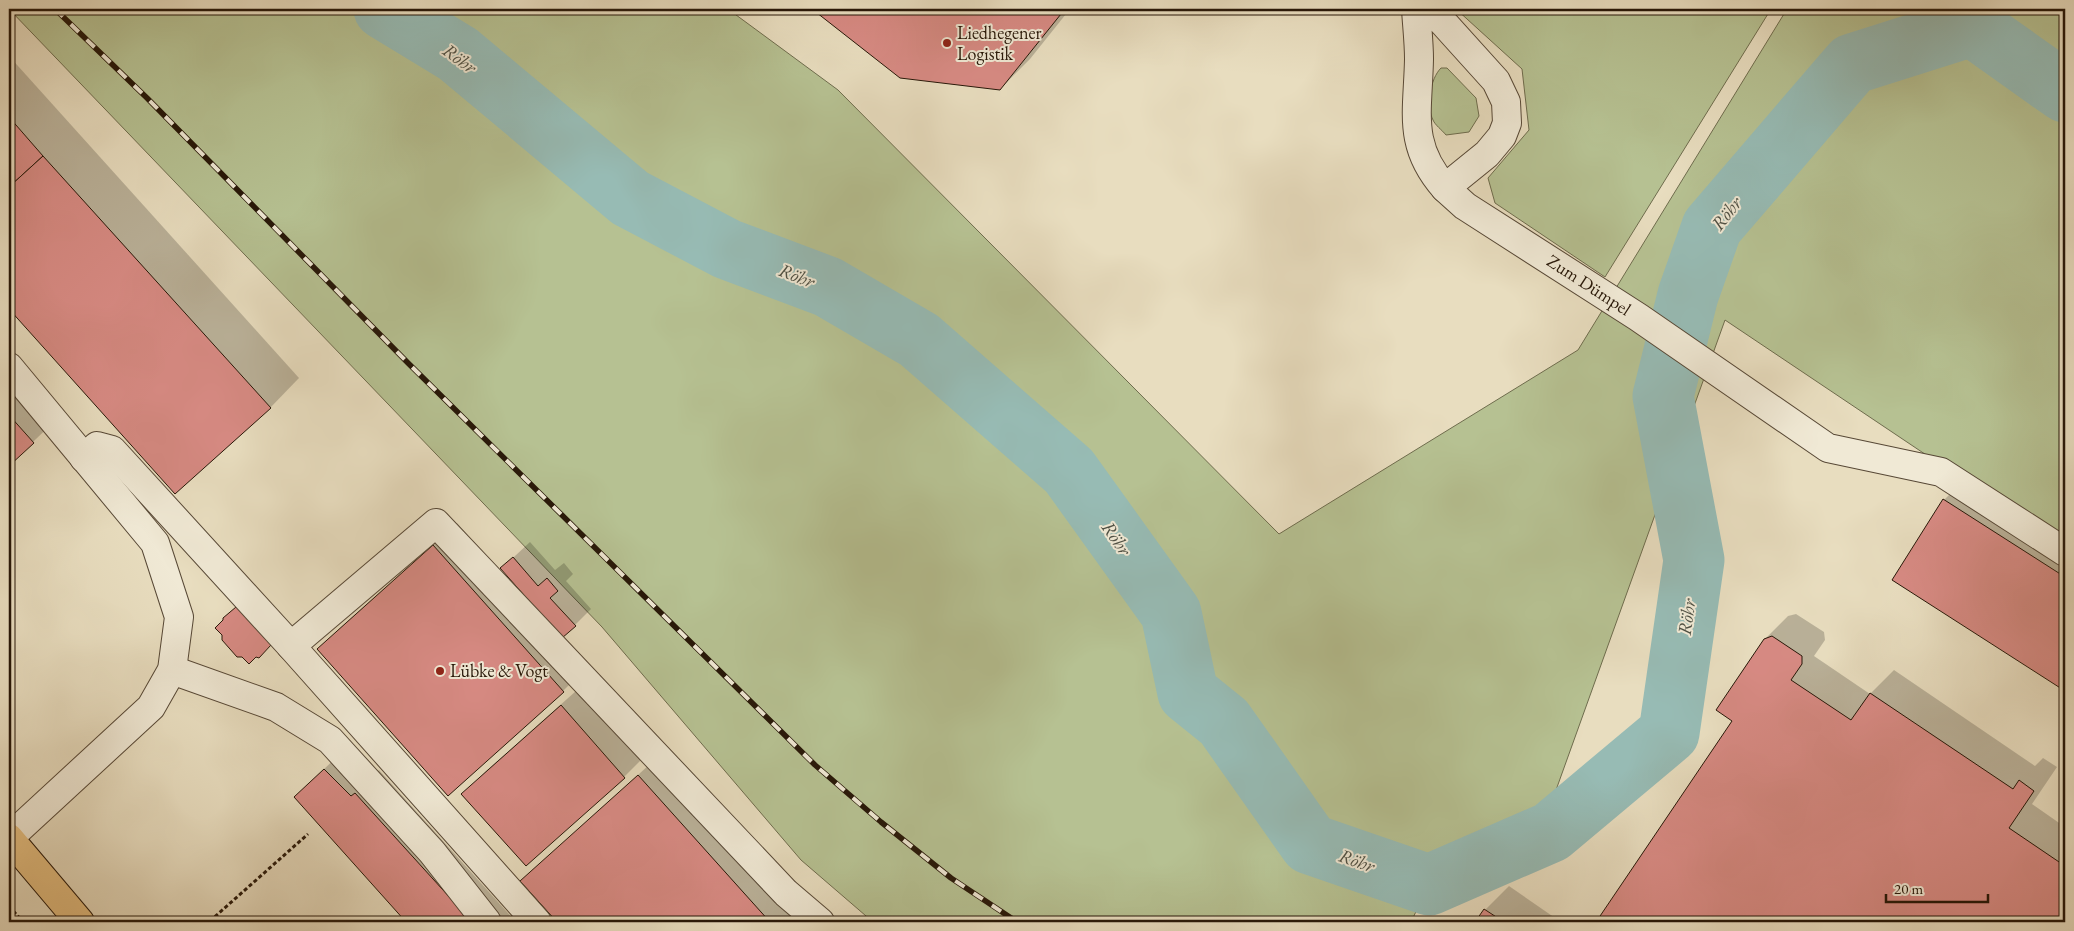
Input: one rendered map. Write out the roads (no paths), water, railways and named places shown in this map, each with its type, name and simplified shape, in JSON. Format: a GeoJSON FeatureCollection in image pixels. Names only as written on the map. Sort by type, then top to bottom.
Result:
{"type":"FeatureCollection","features":[{"type":"Feature","properties":{"kind":"main road"},"geometry":{"type":"LineString","coordinates":[[9,838],[80,922]]}},
{"type":"Feature","properties":{"kind":"street","name":"Zum Dümpel"},"geometry":{"type":"LineString","coordinates":[[1416,9],[1419,57],[1417,133],[1423,155],[1432,172],[1445,188],[1465,206],[1638,317],[1828,448],[1941,472],[2065,552]]}},
{"type":"Feature","properties":{"kind":"street"},"geometry":{"type":"LineString","coordinates":[[1431,9],[1496,81],[1506,102],[1507,124],[1502,136],[1487,154],[1445,188]]}},
{"type":"Feature","properties":{"kind":"street"},"geometry":{"type":"LineString","coordinates":[[9,368],[155,543],[179,617],[172,670],[151,707],[9,838]]}},
{"type":"Feature","properties":{"kind":"street"},"geometry":{"type":"LineString","coordinates":[[84,458],[97,446],[112,450],[291,646],[537,922]]}},
{"type":"Feature","properties":{"kind":"street"},"geometry":{"type":"LineString","coordinates":[[291,646],[436,523],[786,893],[820,922]]}},
{"type":"Feature","properties":{"kind":"street"},"geometry":{"type":"LineString","coordinates":[[172,670],[276,707],[330,740],[432,852],[487,922]]}},
{"type":"Feature","properties":{"kind":"waterway","name":"Röhr"},"geometry":{"type":"LineString","coordinates":[[384,9],[458,54],[630,198],[727,249],[828,287],[919,340],[1069,471],[1171,613],[1188,693],[1224,722],[1310,844],[1429,885],[1551,832],[1669,733],[1694,560],[1663,396],[1688,295],[1712,227],[1852,64],[1972,26],[2065,92]]}},
{"type":"Feature","properties":{"kind":"railway"},"geometry":{"type":"LineString","coordinates":[[55,9],[147,98],[409,364],[815,765],[881,822],[951,878],[1017,922]]}},
{"type":"Feature","properties":{"kind":"place","name":"Liedhegener Logistik"},"geometry":{"type":"Point","coordinates":[947,43]}},
{"type":"Feature","properties":{"kind":"place","name":"Lübke & Vogt"},"geometry":{"type":"Point","coordinates":[440,671]}}]}
